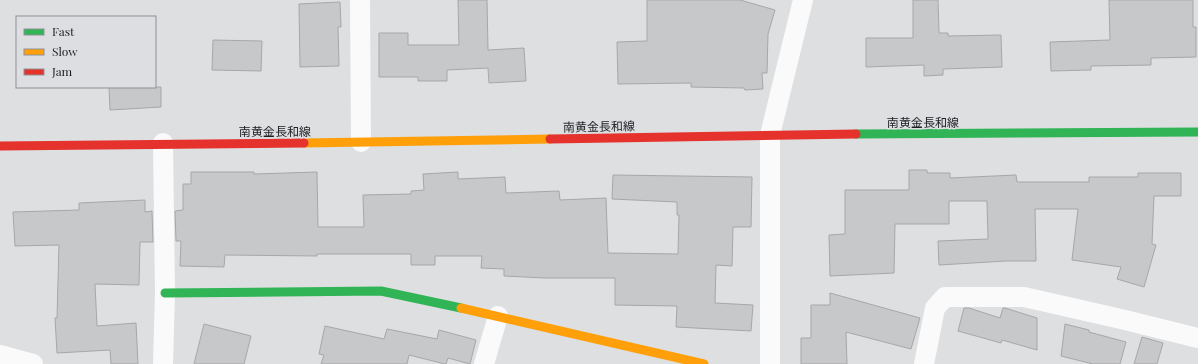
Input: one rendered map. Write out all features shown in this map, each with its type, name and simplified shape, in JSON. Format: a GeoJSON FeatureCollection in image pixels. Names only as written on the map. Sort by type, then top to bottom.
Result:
{"type":"FeatureCollection","features":[{"type":"Feature","properties":{"kind":"main road","name":"南黄金長和線"},"geometry":{"type":"LineString","coordinates":[[0,146],[1198,132]]}},
{"type":"Feature","properties":{"kind":"main road"},"geometry":{"type":"LineString","coordinates":[[165,292],[381,291],[498,316],[704,364]]}},
{"type":"Feature","properties":{"kind":"street"},"geometry":{"type":"LineString","coordinates":[[360,0],[361,142]]}},
{"type":"Feature","properties":{"kind":"street"},"geometry":{"type":"LineString","coordinates":[[770,364],[770,136],[796,2]]}},
{"type":"Feature","properties":{"kind":"street"},"geometry":{"type":"LineString","coordinates":[[163,143],[165,292],[163,364]]}},
{"type":"Feature","properties":{"kind":"street"},"geometry":{"type":"LineString","coordinates":[[924,364],[935,308],[945,296],[1024,297],[1198,338]]}},
{"type":"Feature","properties":{"kind":"street"},"geometry":{"type":"LineString","coordinates":[[484,364],[498,316]]}},
{"type":"Feature","properties":{"kind":"street"},"geometry":{"type":"LineString","coordinates":[[0,356],[33,364]]}},
{"type":"Feature","properties":{"kind":"building"},"geometry":{"type":"Polygon","coordinates":[[[458,0],[487,0],[488,50],[524,48],[526,81],[489,83],[488,68],[447,70],[447,81],[418,81],[418,77],[379,77],[379,33],[408,33],[408,45],[459,45],[458,0]]]}},
{"type":"Feature","properties":{"kind":"building"},"geometry":{"type":"Polygon","coordinates":[[[647,0],[740,0],[775,10],[768,34],[767,73],[762,73],[763,89],[745,90],[744,88],[691,87],[691,83],[618,84],[617,42],[647,41],[647,0]]]}},
{"type":"Feature","properties":{"kind":"building"},"geometry":{"type":"Polygon","coordinates":[[[913,0],[938,0],[939,33],[948,33],[948,36],[1001,35],[1002,67],[943,69],[943,75],[924,76],[924,65],[866,67],[866,38],[913,38],[913,0]]]}},
{"type":"Feature","properties":{"kind":"building"},"geometry":{"type":"Polygon","coordinates":[[[1109,0],[1193,0],[1193,27],[1196,27],[1196,57],[1151,58],[1151,65],[1091,66],[1091,70],[1051,71],[1050,42],[1110,40],[1109,0]]]}},
{"type":"Feature","properties":{"kind":"building"},"geometry":{"type":"Polygon","coordinates":[[[340,2],[341,27],[338,27],[339,66],[300,67],[299,4],[340,2]]]}},
{"type":"Feature","properties":{"kind":"building"},"geometry":{"type":"Polygon","coordinates":[[[213,40],[262,41],[261,71],[212,70],[213,40]]]}},
{"type":"Feature","properties":{"kind":"building"},"geometry":{"type":"Polygon","coordinates":[[[161,87],[161,107],[110,110],[109,88],[161,87]]]}},
{"type":"Feature","properties":{"kind":"building"},"geometry":{"type":"Polygon","coordinates":[[[909,170],[927,170],[927,173],[950,173],[950,178],[1016,175],[1017,182],[1089,182],[1089,177],[1138,177],[1138,173],[1181,173],[1181,196],[1154,196],[1152,244],[1156,245],[1144,287],[1117,279],[1121,267],[1072,260],[1078,209],[1035,209],[1036,261],[1006,261],[939,265],[938,241],[988,239],[987,201],[949,201],[949,224],[895,224],[894,273],[830,276],[829,235],[845,234],[845,190],[909,190],[909,170]]]}},
{"type":"Feature","properties":{"kind":"building"},"geometry":{"type":"Polygon","coordinates":[[[191,172],[254,172],[254,174],[317,172],[318,227],[364,227],[363,195],[411,194],[411,191],[424,190],[423,174],[458,172],[458,179],[505,177],[506,193],[559,191],[560,200],[606,198],[608,253],[678,254],[679,215],[677,215],[677,202],[612,199],[613,175],[752,177],[751,227],[733,227],[732,266],[716,265],[715,303],[753,305],[751,331],[676,327],[677,306],[615,305],[615,278],[545,278],[504,276],[504,269],[481,268],[482,256],[435,256],[435,265],[411,265],[411,254],[317,254],[317,256],[225,255],[224,267],[180,266],[181,241],[176,241],[175,211],[183,210],[183,184],[191,184],[191,172]]]}},
{"type":"Feature","properties":{"kind":"building"},"geometry":{"type":"Polygon","coordinates":[[[145,200],[145,212],[152,211],[153,242],[140,242],[139,285],[95,284],[97,326],[136,323],[138,364],[111,364],[110,350],[57,353],[55,318],[57,318],[59,245],[15,246],[13,212],[79,210],[79,203],[145,200]]]}},
{"type":"Feature","properties":{"kind":"building"},"geometry":{"type":"Polygon","coordinates":[[[830,293],[920,318],[911,349],[846,332],[847,364],[801,364],[801,338],[811,338],[811,305],[830,305],[830,293]]]}},
{"type":"Feature","properties":{"kind":"building"},"geometry":{"type":"Polygon","coordinates":[[[964,308],[969,308],[1000,318],[1003,308],[1005,308],[1037,318],[1037,350],[1002,340],[1001,343],[958,331],[964,308]]]}},
{"type":"Feature","properties":{"kind":"building"},"geometry":{"type":"Polygon","coordinates":[[[204,324],[251,336],[244,364],[194,364],[204,324]]]}},
{"type":"Feature","properties":{"kind":"building"},"geometry":{"type":"Polygon","coordinates":[[[1065,324],[1126,342],[1120,364],[1093,364],[1061,356],[1065,324]]]}},
{"type":"Feature","properties":{"kind":"building"},"geometry":{"type":"Polygon","coordinates":[[[325,326],[384,339],[387,329],[437,339],[439,330],[476,340],[470,364],[448,358],[445,364],[409,355],[407,364],[321,364],[324,355],[319,354],[325,326]]]}},
{"type":"Feature","properties":{"kind":"building"},"geometry":{"type":"Polygon","coordinates":[[[1142,337],[1163,343],[1157,364],[1134,364],[1142,337]]]}},
{"type":"Feature","properties":{"kind":"traffic: fast"},"geometry":{"type":"LineString","coordinates":[[856,134],[1198,132]]}},
{"type":"Feature","properties":{"kind":"traffic: fast"},"geometry":{"type":"LineString","coordinates":[[165,293],[381,291],[461,308]]}},
{"type":"Feature","properties":{"kind":"traffic: slow"},"geometry":{"type":"LineString","coordinates":[[304,143],[550,139]]}},
{"type":"Feature","properties":{"kind":"traffic: slow"},"geometry":{"type":"LineString","coordinates":[[461,308],[704,364]]}},
{"type":"Feature","properties":{"kind":"traffic: jam"},"geometry":{"type":"LineString","coordinates":[[550,139],[856,134]]}},
{"type":"Feature","properties":{"kind":"traffic: jam"},"geometry":{"type":"LineString","coordinates":[[0,146],[304,143]]}}]}
